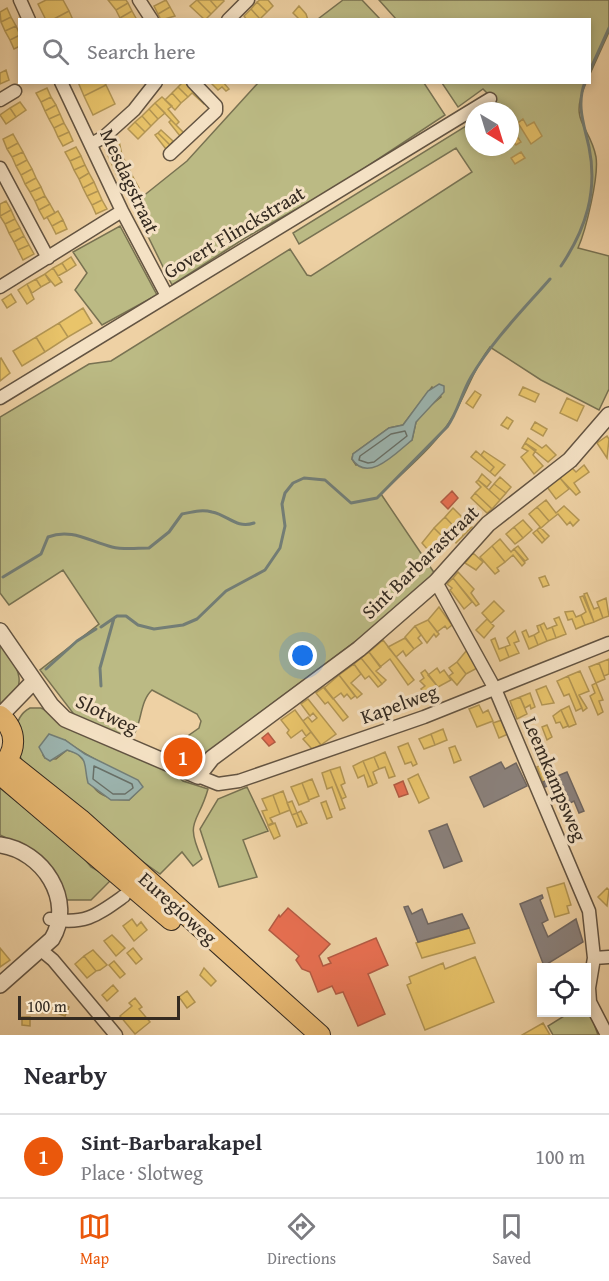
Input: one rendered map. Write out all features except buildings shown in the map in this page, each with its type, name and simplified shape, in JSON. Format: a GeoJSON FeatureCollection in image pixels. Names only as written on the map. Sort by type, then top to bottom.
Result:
{"type":"FeatureCollection","features":[{"type":"Feature","properties":{"kind":"main road"},"geometry":{"type":"LineString","coordinates":[[2,719],[14,736],[5,764]]}},
{"type":"Feature","properties":{"kind":"main road","name":"Euregioweg"},"geometry":{"type":"LineString","coordinates":[[5,764],[114,870],[301,1035]]}},
{"type":"Feature","properties":{"kind":"main road","name":"Euregioweg"},"geometry":{"type":"LineString","coordinates":[[0,784],[30,789],[320,1035]]}},
{"type":"Feature","properties":{"kind":"street"},"geometry":{"type":"LineString","coordinates":[[20,0],[28,18]]}},
{"type":"Feature","properties":{"kind":"street"},"geometry":{"type":"LineString","coordinates":[[139,0],[151,18]]}},
{"type":"Feature","properties":{"kind":"street"},"geometry":{"type":"LineString","coordinates":[[230,18],[248,0]]}},
{"type":"Feature","properties":{"kind":"street","name":"Mesdagstraat"},"geometry":{"type":"LineString","coordinates":[[62,84],[122,211],[167,296]]}},
{"type":"Feature","properties":{"kind":"street"},"geometry":{"type":"LineString","coordinates":[[91,144],[104,137],[134,110],[154,84]]}},
{"type":"Feature","properties":{"kind":"street"},"geometry":{"type":"LineString","coordinates":[[170,154],[216,111],[216,106],[195,84]]}},
{"type":"Feature","properties":{"kind":"street"},"geometry":{"type":"LineString","coordinates":[[0,100],[15,91]]}},
{"type":"Feature","properties":{"kind":"street","name":"Govert Flinckstraat"},"geometry":{"type":"LineString","coordinates":[[0,398],[490,99]]}},
{"type":"Feature","properties":{"kind":"street"},"geometry":{"type":"LineString","coordinates":[[0,168],[48,258]]}},
{"type":"Feature","properties":{"kind":"street"},"geometry":{"type":"LineString","coordinates":[[0,287],[122,211]]}},
{"type":"Feature","properties":{"kind":"street","name":"Sint Barbarastraat"},"geometry":{"type":"LineString","coordinates":[[198,776],[212,758],[359,649],[436,582],[488,524],[570,460],[609,415]]}},
{"type":"Feature","properties":{"kind":"street","name":"Leemkampsweg"},"geometry":{"type":"LineString","coordinates":[[436,582],[495,689],[589,911],[594,958],[589,988],[590,1002],[607,1035]]}},
{"type":"Feature","properties":{"kind":"street","name":"Slotweg"},"geometry":{"type":"LineString","coordinates":[[0,632],[56,711],[70,723],[198,776]]}},
{"type":"Feature","properties":{"kind":"street","name":"Kapelweg"},"geometry":{"type":"LineString","coordinates":[[198,776],[218,784],[239,781],[495,689],[609,643]]}},
{"type":"Feature","properties":{"kind":"street"},"geometry":{"type":"LineString","coordinates":[[2,719],[37,685]]}},
{"type":"Feature","properties":{"kind":"street"},"geometry":{"type":"LineString","coordinates":[[0,985],[52,939],[54,920],[60,903],[56,887],[41,870],[28,857],[2,844]]}},
{"type":"Feature","properties":{"kind":"street"},"geometry":{"type":"LineString","coordinates":[[54,920],[86,920],[124,896]]}},
{"type":"Feature","properties":{"kind":"street"},"geometry":{"type":"LineString","coordinates":[[41,950],[53,960],[111,1033]]}},
{"type":"Feature","properties":{"kind":"street"},"geometry":{"type":"LineString","coordinates":[[594,958],[609,957]]}},
{"type":"Feature","properties":{"kind":"shaded area"},"geometry":{"type":"Polygon","coordinates":[[[343,0],[362,0],[379,18],[319,18],[343,0]]]}},
{"type":"Feature","properties":{"kind":"shaded area"},"geometry":{"type":"Polygon","coordinates":[[[379,0],[609,0],[609,32],[591,72],[591,18],[395,18],[379,0]]]}},
{"type":"Feature","properties":{"kind":"shaded area"},"geometry":{"type":"Polygon","coordinates":[[[257,84],[425,84],[445,115],[336,187],[245,238],[172,285],[137,214],[137,201],[187,161],[257,84]]]}},
{"type":"Feature","properties":{"kind":"shaded area"},"geometry":{"type":"Polygon","coordinates":[[[443,84],[586,84],[579,107],[580,116],[596,157],[596,177],[585,229],[578,248],[609,256],[609,389],[599,410],[541,380],[490,347],[446,427],[429,448],[381,494],[435,574],[384,620],[254,717],[231,737],[206,771],[162,754],[199,728],[201,721],[197,714],[152,690],[144,702],[137,729],[129,740],[76,717],[40,670],[99,624],[63,570],[9,605],[0,593],[0,417],[89,364],[111,361],[290,249],[307,275],[311,276],[472,172],[456,148],[299,244],[293,233],[465,127],[465,156],[519,156],[519,102],[496,102],[483,89],[458,107],[443,84]],[[432,387],[403,425],[389,428],[353,454],[352,459],[356,465],[396,451],[412,440],[416,422],[425,410],[441,397],[432,387]]]}},
{"type":"Feature","properties":{"kind":"shaded area"},"geometry":{"type":"Polygon","coordinates":[[[120,226],[157,295],[102,325],[75,290],[87,273],[73,252],[120,226]]]}},
{"type":"Feature","properties":{"kind":"shaded area"},"geometry":{"type":"Polygon","coordinates":[[[0,641],[15,666],[19,682],[17,690],[11,697],[0,704],[0,641]]]}},
{"type":"Feature","properties":{"kind":"shaded area"},"geometry":{"type":"Polygon","coordinates":[[[30,708],[41,708],[169,769],[183,781],[208,789],[193,829],[202,859],[193,866],[182,852],[160,874],[132,854],[23,762],[17,748],[16,733],[19,718],[30,708]],[[65,740],[43,755],[45,758],[56,759],[67,750],[77,753],[85,762],[89,780],[93,786],[98,792],[110,798],[129,800],[142,787],[123,775],[65,740]]]}},
{"type":"Feature","properties":{"kind":"shaded area"},"geometry":{"type":"Polygon","coordinates":[[[247,787],[268,831],[243,840],[257,877],[219,887],[200,829],[218,799],[247,787]]]}},
{"type":"Feature","properties":{"kind":"shaded area"},"geometry":{"type":"Polygon","coordinates":[[[0,788],[78,851],[91,867],[112,879],[91,900],[65,900],[32,850],[0,835],[0,788]]]}},
{"type":"Feature","properties":{"kind":"shaded area"},"geometry":{"type":"Polygon","coordinates":[[[591,1015],[598,1035],[553,1035],[548,1026],[563,1017],[591,1015]]]}},
{"type":"Feature","properties":{"kind":"water"},"geometry":{"type":"Polygon","coordinates":[[[439,384],[444,386],[444,392],[416,422],[412,440],[391,458],[374,467],[359,466],[352,459],[353,454],[389,428],[403,425],[428,391],[439,384]]]}},
{"type":"Feature","properties":{"kind":"water"},"geometry":{"type":"Polygon","coordinates":[[[49,734],[65,740],[85,754],[138,780],[143,787],[129,800],[111,800],[88,783],[84,762],[79,755],[67,750],[50,761],[45,758],[39,747],[49,734]]]}},
{"type":"Feature","properties":{"kind":"waterway"},"geometry":{"type":"LineString","coordinates":[[591,68],[609,28]]}},
{"type":"Feature","properties":{"kind":"waterway"},"geometry":{"type":"LineString","coordinates":[[561,266],[583,224],[591,194],[591,163],[581,107],[584,84]]}},
{"type":"Feature","properties":{"kind":"waterway"},"geometry":{"type":"LineString","coordinates":[[101,627],[117,616],[126,616],[138,625],[154,629],[183,625],[197,619],[226,591],[265,570],[280,548],[285,526],[282,504],[285,493],[293,483],[304,478],[325,480],[351,503],[377,498],[447,427],[468,383],[488,351],[550,279]]}},
{"type":"Feature","properties":{"kind":"waterway"},"geometry":{"type":"LineString","coordinates":[[3,577],[41,554],[48,537],[56,535],[80,536],[117,548],[149,548],[169,532],[182,514],[208,511],[237,523],[254,523]]}},
{"type":"Feature","properties":{"kind":"waterway"},"geometry":{"type":"LineString","coordinates":[[101,686],[100,668],[114,618]]}},
{"type":"Feature","properties":{"kind":"waterway"},"geometry":{"type":"LineString","coordinates":[[46,669],[77,641],[96,629]]}},
{"type":"Feature","properties":{"kind":"place","name":"Sint-Barbarakapel"},"geometry":{"type":"Point","coordinates":[183,757]}}]}
